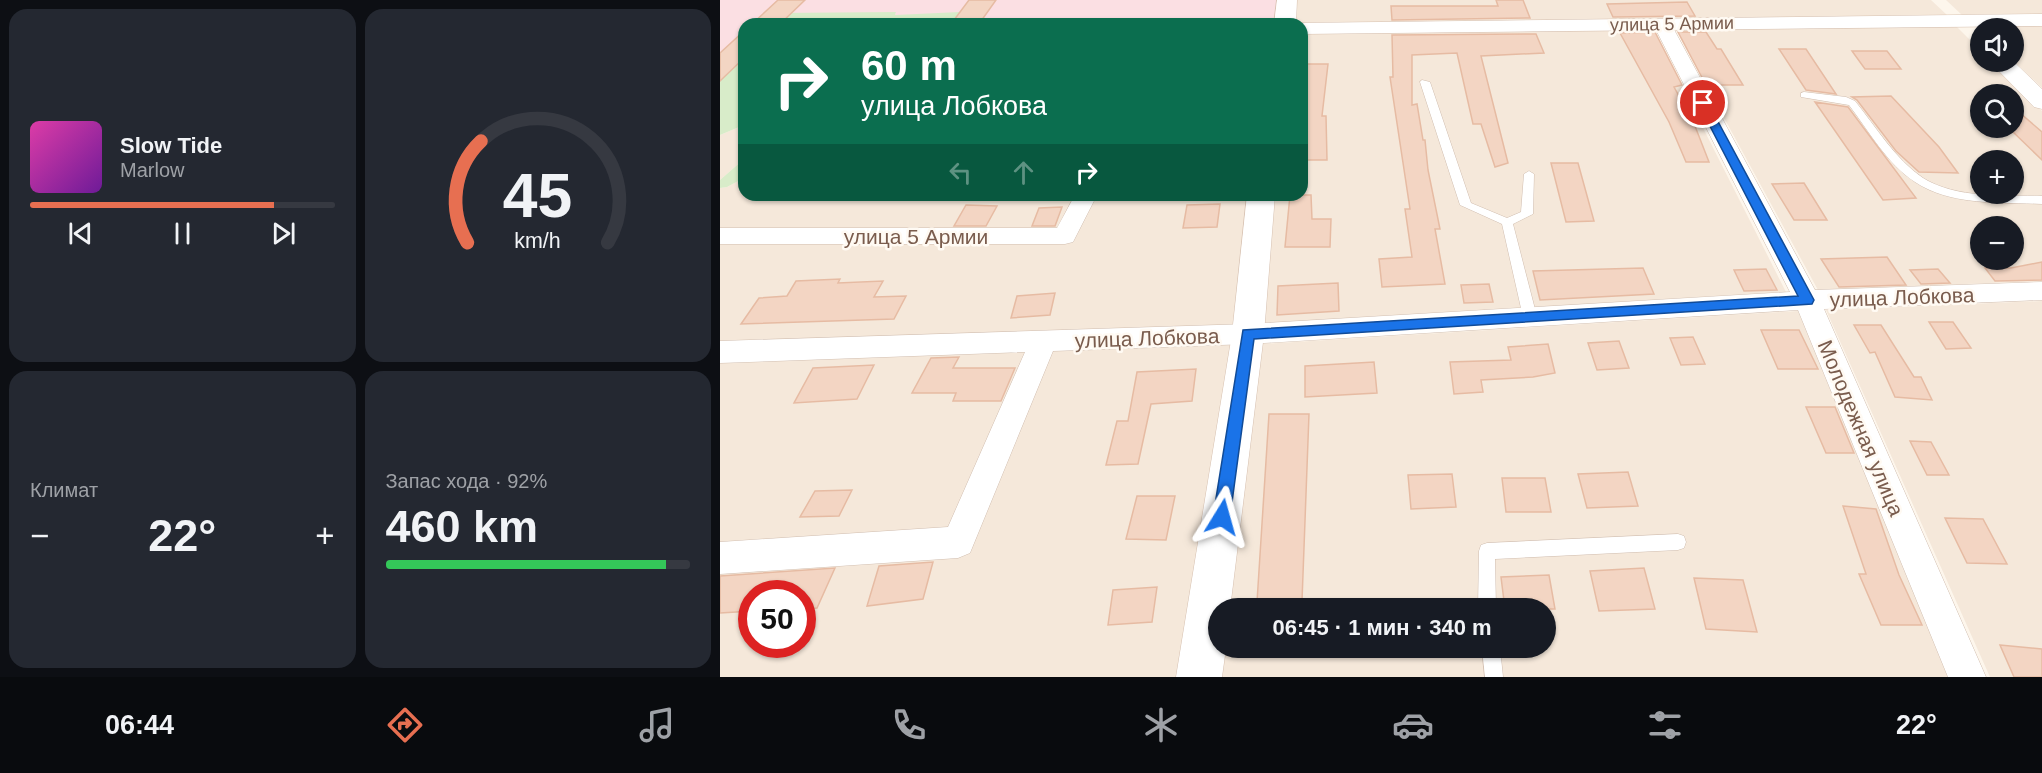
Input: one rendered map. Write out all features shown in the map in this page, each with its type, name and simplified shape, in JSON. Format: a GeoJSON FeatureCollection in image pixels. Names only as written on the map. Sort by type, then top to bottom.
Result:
{"type":"FeatureCollection","features":[{"type":"Feature","properties":{"kind":"main road"},"geometry":{"type":"LineString","coordinates":[[1286,18],[1287,0]]}},
{"type":"Feature","properties":{"kind":"main road"},"geometry":{"type":"LineString","coordinates":[[1939,0],[1970,30]]}},
{"type":"Feature","properties":{"kind":"main road","name":"улица 5 Армии"},"geometry":{"type":"LineString","coordinates":[[1308,28],[2042,20]]}},
{"type":"Feature","properties":{"kind":"main road"},"geometry":{"type":"LineString","coordinates":[[2011,72],[2042,102]]}},
{"type":"Feature","properties":{"kind":"main road"},"geometry":{"type":"LineString","coordinates":[[1199,677],[1248,334],[1260,201]]}},
{"type":"Feature","properties":{"kind":"street","name":"Молодежная улица"},"geometry":{"type":"LineString","coordinates":[[1662,24],[1807,300],[1968,677]]}},
{"type":"Feature","properties":{"kind":"street","name":"улица 5 Армии"},"geometry":{"type":"LineString","coordinates":[[720,236],[1065,236],[1083,201]]}},
{"type":"Feature","properties":{"kind":"street","name":"улица Лобкова"},"geometry":{"type":"LineString","coordinates":[[720,352],[1248,334],[1807,300],[2042,291]]}},
{"type":"Feature","properties":{"kind":"street"},"geometry":{"type":"LineString","coordinates":[[720,558],[958,542],[1043,342]]}},
{"type":"Feature","properties":{"kind":"lane"},"geometry":{"type":"LineString","coordinates":[[1425,82],[1466,205],[1507,222],[1527,214],[1529,174]]}},
{"type":"Feature","properties":{"kind":"lane"},"geometry":{"type":"LineString","coordinates":[[1804,95],[1846,100],[1852,103],[1901,165],[1921,181],[1944,192],[2042,200]]}},
{"type":"Feature","properties":{"kind":"lane"},"geometry":{"type":"LineString","coordinates":[[1507,222],[1530,317]]}},
{"type":"Feature","properties":{"kind":"lane"},"geometry":{"type":"LineString","coordinates":[[1487,598],[1487,551],[1678,542]]}},
{"type":"Feature","properties":{"kind":"lane"},"geometry":{"type":"LineString","coordinates":[[1492,658],[1494,677]]}},
{"type":"Feature","properties":{"kind":"shaded area"},"geometry":{"type":"Polygon","coordinates":[[[720,0],[1287,0],[1286,18],[934,18],[925,15],[894,15],[896,13],[816,18],[738,18],[738,64],[720,81],[720,0]]]}},
{"type":"Feature","properties":{"kind":"shaded area"},"geometry":{"type":"Polygon","coordinates":[[[1296,0],[1931,0],[1947,15],[1308,23],[1308,18],[1294,18],[1296,0]]]}},
{"type":"Feature","properties":{"kind":"shaded area"},"geometry":{"type":"Polygon","coordinates":[[[1946,0],[2042,0],[2042,14],[1962,15],[1946,0]]]}},
{"type":"Feature","properties":{"kind":"shaded area"},"geometry":{"type":"Polygon","coordinates":[[[2024,24],[2042,24],[2042,88],[2024,71],[2024,24]]]}},
{"type":"Feature","properties":{"kind":"shaded area"},"geometry":{"type":"Polygon","coordinates":[[[1955,25],[1970,40],[1970,72],[2002,72],[2014,84],[1970,84],[1970,138],[2024,138],[2024,93],[2042,111],[2042,281],[1818,290],[1675,28],[1955,25]]]}},
{"type":"Feature","properties":{"kind":"shaded area"},"geometry":{"type":"Polygon","coordinates":[[[1653,29],[1786,292],[1263,323],[1273,201],[1308,201],[1308,33],[1653,29]]]}},
{"type":"Feature","properties":{"kind":"shaded area"},"geometry":{"type":"Polygon","coordinates":[[[738,128],[738,164],[720,180],[720,135],[738,128]]]}},
{"type":"Feature","properties":{"kind":"shaded area"},"geometry":{"type":"Polygon","coordinates":[[[738,181],[738,201],[1260,201],[1199,677],[720,677],[720,188],[738,181]]]}},
{"type":"Feature","properties":{"kind":"shaded area"},"geometry":{"type":"Polygon","coordinates":[[[2042,301],[2042,677],[1990,677],[1826,310],[2042,301]]]}},
{"type":"Feature","properties":{"kind":"shaded area"},"geometry":{"type":"Polygon","coordinates":[[[1798,311],[1948,677],[1218,677],[1221,658],[1556,658],[1556,598],[1228,598],[1261,344],[1798,311]]]}},
{"type":"Feature","properties":{"kind":"green space"},"geometry":{"type":"Polygon","coordinates":[[[896,12],[895,15],[960,12],[956,18],[781,18],[775,13],[896,12]]]}},
{"type":"Feature","properties":{"kind":"green space"},"geometry":{"type":"Polygon","coordinates":[[[738,64],[738,128],[720,135],[720,81],[738,64]]]}},
{"type":"Feature","properties":{"kind":"green space"},"geometry":{"type":"Polygon","coordinates":[[[738,164],[738,181],[720,188],[720,180],[738,164]]]}},
{"type":"Feature","properties":{"kind":"building"},"geometry":{"type":"Polygon","coordinates":[[[778,0],[805,0],[786,18],[758,18],[778,0]]]}},
{"type":"Feature","properties":{"kind":"building"},"geometry":{"type":"Polygon","coordinates":[[[969,0],[996,0],[983,18],[956,18],[969,0]]]}},
{"type":"Feature","properties":{"kind":"building"},"geometry":{"type":"Polygon","coordinates":[[[1496,0],[1523,0],[1530,18],[1392,20],[1391,6],[1498,6],[1496,0]]]}},
{"type":"Feature","properties":{"kind":"building"},"geometry":{"type":"Polygon","coordinates":[[[1687,2],[1695,16],[1613,17],[1607,4],[1687,2]]]}},
{"type":"Feature","properties":{"kind":"building"},"geometry":{"type":"Polygon","coordinates":[[[1655,32],[1682,85],[1674,87],[1693,121],[1709,162],[1686,162],[1669,122],[1620,33],[1655,32]]]}},
{"type":"Feature","properties":{"kind":"building"},"geometry":{"type":"Polygon","coordinates":[[[1678,32],[1706,32],[1717,49],[1721,49],[1743,85],[1706,85],[1678,32]]]}},
{"type":"Feature","properties":{"kind":"building"},"geometry":{"type":"Polygon","coordinates":[[[1536,34],[1544,53],[1481,56],[1508,163],[1495,167],[1481,124],[1473,124],[1457,53],[1412,55],[1412,105],[1417,104],[1423,140],[1425,140],[1428,170],[1440,229],[1435,229],[1445,284],[1382,287],[1379,259],[1412,257],[1405,209],[1410,209],[1390,77],[1393,77],[1392,35],[1536,34]]]}},
{"type":"Feature","properties":{"kind":"building"},"geometry":{"type":"Polygon","coordinates":[[[738,36],[738,64],[720,81],[720,53],[738,36]]]}},
{"type":"Feature","properties":{"kind":"building"},"geometry":{"type":"Polygon","coordinates":[[[1779,49],[1806,49],[1836,94],[1806,90],[1779,49]]]}},
{"type":"Feature","properties":{"kind":"building"},"geometry":{"type":"Polygon","coordinates":[[[1852,51],[1887,51],[1901,69],[1865,69],[1852,51]]]}},
{"type":"Feature","properties":{"kind":"building"},"geometry":{"type":"Polygon","coordinates":[[[1308,64],[1328,64],[1322,116],[1326,116],[1327,160],[1308,160],[1308,64]]]}},
{"type":"Feature","properties":{"kind":"building"},"geometry":{"type":"Polygon","coordinates":[[[1891,96],[1939,147],[1958,173],[1919,172],[1896,151],[1857,100],[1852,97],[1891,96]]]}},
{"type":"Feature","properties":{"kind":"building"},"geometry":{"type":"Polygon","coordinates":[[[1815,102],[1848,107],[1916,198],[1883,200],[1815,102]]]}},
{"type":"Feature","properties":{"kind":"building"},"geometry":{"type":"Polygon","coordinates":[[[2024,116],[2042,132],[2042,160],[2019,138],[2024,138],[2024,116]]]}},
{"type":"Feature","properties":{"kind":"building"},"geometry":{"type":"Polygon","coordinates":[[[1551,163],[1578,163],[1594,221],[1566,222],[1551,163]]]}},
{"type":"Feature","properties":{"kind":"building"},"geometry":{"type":"Polygon","coordinates":[[[1804,183],[1827,220],[1794,220],[1772,184],[1804,183]]]}},
{"type":"Feature","properties":{"kind":"building"},"geometry":{"type":"Polygon","coordinates":[[[1308,195],[1311,195],[1312,219],[1331,219],[1330,247],[1285,247],[1289,201],[1308,201],[1308,195]]]}},
{"type":"Feature","properties":{"kind":"building"},"geometry":{"type":"Polygon","coordinates":[[[1220,204],[1217,227],[1183,228],[1187,205],[1220,204]]]}},
{"type":"Feature","properties":{"kind":"building"},"geometry":{"type":"Polygon","coordinates":[[[966,205],[997,206],[986,226],[954,226],[966,205]]]}},
{"type":"Feature","properties":{"kind":"building"},"geometry":{"type":"Polygon","coordinates":[[[1062,207],[1055,226],[1032,226],[1039,208],[1062,207]]]}},
{"type":"Feature","properties":{"kind":"building"},"geometry":{"type":"Polygon","coordinates":[[[1887,257],[1906,285],[1839,287],[1821,259],[1887,257]]]}},
{"type":"Feature","properties":{"kind":"building"},"geometry":{"type":"Polygon","coordinates":[[[2042,262],[2042,280],[1995,281],[1987,270],[2024,270],[2024,265],[2042,262]]]}},
{"type":"Feature","properties":{"kind":"building"},"geometry":{"type":"Polygon","coordinates":[[[1643,268],[1654,294],[1540,300],[1533,271],[1643,268]]]}},
{"type":"Feature","properties":{"kind":"building"},"geometry":{"type":"Polygon","coordinates":[[[1766,269],[1777,290],[1744,291],[1734,270],[1766,269]]]}},
{"type":"Feature","properties":{"kind":"building"},"geometry":{"type":"Polygon","coordinates":[[[1938,269],[1950,283],[1921,284],[1910,270],[1938,269]]]}},
{"type":"Feature","properties":{"kind":"building"},"geometry":{"type":"Polygon","coordinates":[[[840,279],[838,283],[883,281],[874,297],[906,296],[894,319],[741,324],[759,298],[787,296],[796,281],[840,279]]]}},
{"type":"Feature","properties":{"kind":"building"},"geometry":{"type":"Polygon","coordinates":[[[1338,283],[1339,311],[1277,315],[1278,286],[1338,283]]]}},
{"type":"Feature","properties":{"kind":"building"},"geometry":{"type":"Polygon","coordinates":[[[1489,284],[1493,302],[1464,303],[1461,285],[1489,284]]]}},
{"type":"Feature","properties":{"kind":"building"},"geometry":{"type":"Polygon","coordinates":[[[1055,293],[1050,315],[1011,318],[1017,296],[1055,293]]]}},
{"type":"Feature","properties":{"kind":"building"},"geometry":{"type":"Polygon","coordinates":[[[1929,322],[1953,322],[1971,348],[1946,349],[1929,322]]]}},
{"type":"Feature","properties":{"kind":"building"},"geometry":{"type":"Polygon","coordinates":[[[1854,325],[1881,325],[1914,377],[1921,377],[1932,400],[1895,397],[1875,352],[1870,353],[1854,325]]]}},
{"type":"Feature","properties":{"kind":"building"},"geometry":{"type":"Polygon","coordinates":[[[1761,330],[1799,330],[1818,369],[1778,369],[1761,330]]]}},
{"type":"Feature","properties":{"kind":"building"},"geometry":{"type":"Polygon","coordinates":[[[1693,337],[1705,364],[1681,365],[1670,338],[1693,337]]]}},
{"type":"Feature","properties":{"kind":"building"},"geometry":{"type":"Polygon","coordinates":[[[1619,341],[1629,368],[1597,370],[1588,343],[1619,341]]]}},
{"type":"Feature","properties":{"kind":"building"},"geometry":{"type":"Polygon","coordinates":[[[1548,344],[1555,373],[1533,377],[1481,380],[1483,392],[1454,394],[1450,362],[1511,360],[1508,347],[1548,344]]]}},
{"type":"Feature","properties":{"kind":"building"},"geometry":{"type":"Polygon","coordinates":[[[959,357],[953,368],[1015,368],[1001,401],[953,401],[956,393],[912,393],[931,358],[959,357]]]}},
{"type":"Feature","properties":{"kind":"building"},"geometry":{"type":"Polygon","coordinates":[[[1374,362],[1377,393],[1305,397],[1305,366],[1374,362]]]}},
{"type":"Feature","properties":{"kind":"building"},"geometry":{"type":"Polygon","coordinates":[[[874,365],[857,399],[794,403],[813,368],[874,365]]]}},
{"type":"Feature","properties":{"kind":"building"},"geometry":{"type":"Polygon","coordinates":[[[1196,369],[1192,401],[1151,404],[1138,464],[1106,465],[1117,421],[1128,421],[1137,372],[1196,369]]]}},
{"type":"Feature","properties":{"kind":"building"},"geometry":{"type":"Polygon","coordinates":[[[1806,407],[1835,407],[1854,453],[1826,453],[1806,407]]]}},
{"type":"Feature","properties":{"kind":"building"},"geometry":{"type":"Polygon","coordinates":[[[1269,414],[1309,414],[1302,598],[1257,598],[1269,414]]]}},
{"type":"Feature","properties":{"kind":"building"},"geometry":{"type":"Polygon","coordinates":[[[1910,441],[1931,442],[1949,475],[1927,475],[1910,441]]]}},
{"type":"Feature","properties":{"kind":"building"},"geometry":{"type":"Polygon","coordinates":[[[1628,472],[1638,506],[1587,508],[1578,474],[1628,472]]]}},
{"type":"Feature","properties":{"kind":"building"},"geometry":{"type":"Polygon","coordinates":[[[1452,474],[1456,507],[1411,509],[1408,475],[1452,474]]]}},
{"type":"Feature","properties":{"kind":"building"},"geometry":{"type":"Polygon","coordinates":[[[1502,478],[1545,478],[1551,512],[1506,512],[1502,478]]]}},
{"type":"Feature","properties":{"kind":"building"},"geometry":{"type":"Polygon","coordinates":[[[852,490],[839,516],[800,517],[815,491],[852,490]]]}},
{"type":"Feature","properties":{"kind":"building"},"geometry":{"type":"Polygon","coordinates":[[[1137,496],[1175,496],[1166,540],[1126,539],[1137,496]]]}},
{"type":"Feature","properties":{"kind":"building"},"geometry":{"type":"Polygon","coordinates":[[[1843,506],[1876,509],[1899,575],[1922,625],[1881,625],[1859,574],[1866,574],[1843,506]]]}},
{"type":"Feature","properties":{"kind":"building"},"geometry":{"type":"Polygon","coordinates":[[[1945,518],[1983,519],[2007,564],[1967,563],[1945,518]]]}},
{"type":"Feature","properties":{"kind":"building"},"geometry":{"type":"Polygon","coordinates":[[[933,562],[923,599],[867,606],[879,566],[933,562]]]}},
{"type":"Feature","properties":{"kind":"building"},"geometry":{"type":"Polygon","coordinates":[[[835,568],[817,608],[816,580],[738,580],[738,612],[720,613],[720,576],[835,568]]]}},
{"type":"Feature","properties":{"kind":"building"},"geometry":{"type":"Polygon","coordinates":[[[1644,568],[1655,609],[1599,611],[1590,571],[1644,568]]]}},
{"type":"Feature","properties":{"kind":"building"},"geometry":{"type":"Polygon","coordinates":[[[1549,575],[1553,598],[1504,598],[1501,577],[1549,575]]]}},
{"type":"Feature","properties":{"kind":"building"},"geometry":{"type":"Polygon","coordinates":[[[1694,578],[1743,580],[1757,632],[1706,629],[1694,578]]]}},
{"type":"Feature","properties":{"kind":"building"},"geometry":{"type":"Polygon","coordinates":[[[1157,587],[1152,622],[1108,625],[1113,590],[1157,587]]]}},
{"type":"Feature","properties":{"kind":"building"},"geometry":{"type":"Polygon","coordinates":[[[2000,645],[2042,649],[2042,677],[2014,677],[2000,645]]]}},
{"type":"Feature","properties":{"kind":"route"},"geometry":{"type":"LineString","coordinates":[[1222,517],[1248,334],[1807,300],[1703,103]]}}]}
